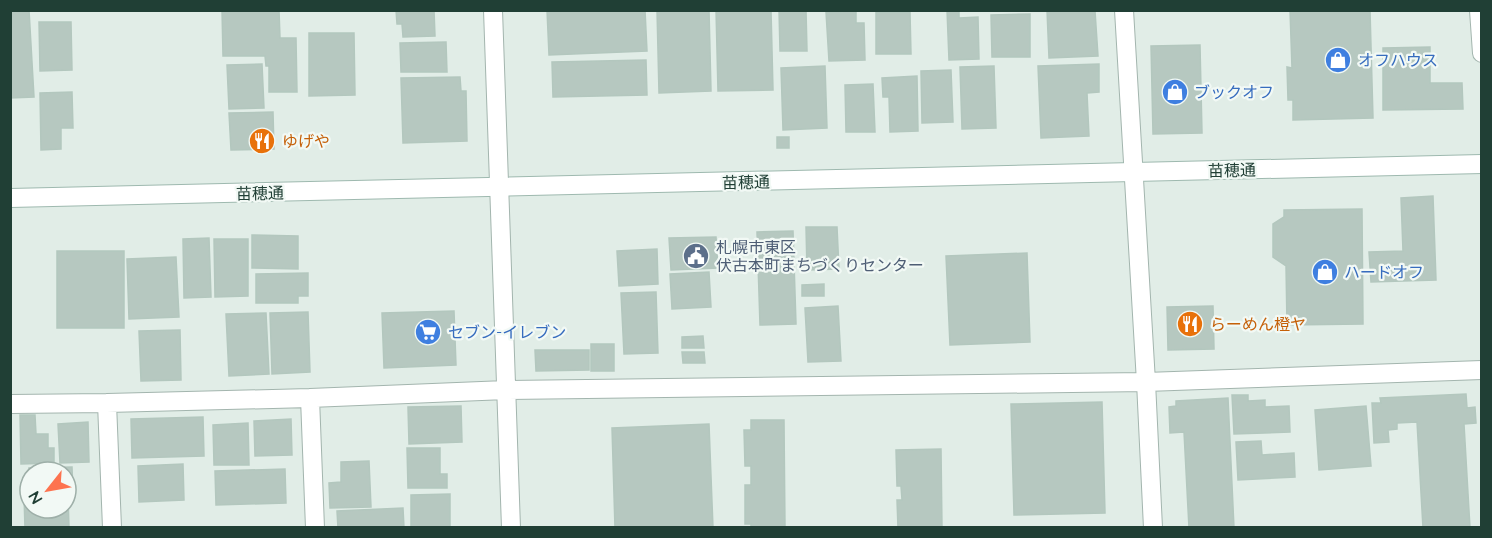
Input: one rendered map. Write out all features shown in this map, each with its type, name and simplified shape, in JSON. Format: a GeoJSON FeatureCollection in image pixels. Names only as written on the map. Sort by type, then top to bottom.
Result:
{"type":"FeatureCollection","features":[{"type":"Feature","properties":{"kind":"street"},"geometry":{"type":"LineString","coordinates":[[493,10],[511,528]]}},
{"type":"Feature","properties":{"kind":"street"},"geometry":{"type":"LineString","coordinates":[[1124,10],[1153,528]]}},
{"type":"Feature","properties":{"kind":"street"},"geometry":{"type":"LineString","coordinates":[[1479,10],[1482,53]]}},
{"type":"Feature","properties":{"kind":"street","name":"苗穂通"},"geometry":{"type":"LineString","coordinates":[[10,198],[1482,164]]}},
{"type":"Feature","properties":{"kind":"street"},"geometry":{"type":"LineString","coordinates":[[10,404],[310,398],[506,390],[1146,382],[1482,370]]}},
{"type":"Feature","properties":{"kind":"street"},"geometry":{"type":"LineString","coordinates":[[310,398],[315,528]]}},
{"type":"Feature","properties":{"kind":"street"},"geometry":{"type":"LineString","coordinates":[[107,403],[112,528]]}},
{"type":"Feature","properties":{"kind":"building"},"geometry":{"type":"Polygon","coordinates":[[[10,10],[29,10],[34,97],[10,98],[10,10]]]}},
{"type":"Feature","properties":{"kind":"building"},"geometry":{"type":"Polygon","coordinates":[[[222,10],[279,10],[280,38],[296,38],[297,92],[269,92],[269,66],[266,66],[265,56],[223,56],[222,10]]]}},
{"type":"Feature","properties":{"kind":"building"},"geometry":{"type":"Polygon","coordinates":[[[396,10],[434,10],[435,36],[403,37],[402,24],[397,24],[396,10]]]}},
{"type":"Feature","properties":{"kind":"building"},"geometry":{"type":"Polygon","coordinates":[[[547,10],[645,10],[647,51],[549,55],[547,10]]]}},
{"type":"Feature","properties":{"kind":"building"},"geometry":{"type":"Polygon","coordinates":[[[657,10],[709,10],[711,91],[659,93],[657,10]]]}},
{"type":"Feature","properties":{"kind":"building"},"geometry":{"type":"Polygon","coordinates":[[[716,10],[771,10],[773,90],[718,91],[716,10]]]}},
{"type":"Feature","properties":{"kind":"building"},"geometry":{"type":"Polygon","coordinates":[[[779,10],[806,10],[807,51],[780,51],[779,10]]]}},
{"type":"Feature","properties":{"kind":"building"},"geometry":{"type":"Polygon","coordinates":[[[947,10],[959,10],[959,18],[978,17],[979,59],[949,60],[947,10]]]}},
{"type":"Feature","properties":{"kind":"building"},"geometry":{"type":"Polygon","coordinates":[[[1047,10],[1095,11],[1098,56],[1049,58],[1047,10]]]}},
{"type":"Feature","properties":{"kind":"building"},"geometry":{"type":"Polygon","coordinates":[[[1290,10],[1370,10],[1373,118],[1293,120],[1293,100],[1288,100],[1287,67],[1292,68],[1290,10]]]}},
{"type":"Feature","properties":{"kind":"building"},"geometry":{"type":"Polygon","coordinates":[[[856,11],[856,23],[864,23],[865,60],[829,61],[826,12],[856,11]]]}},
{"type":"Feature","properties":{"kind":"building"},"geometry":{"type":"Polygon","coordinates":[[[876,12],[910,12],[911,54],[876,54],[876,12]]]}},
{"type":"Feature","properties":{"kind":"building"},"geometry":{"type":"Polygon","coordinates":[[[1030,14],[1030,57],[992,57],[991,15],[1030,14]]]}},
{"type":"Feature","properties":{"kind":"building"},"geometry":{"type":"Polygon","coordinates":[[[39,22],[71,22],[72,70],[40,71],[39,22]]]}},
{"type":"Feature","properties":{"kind":"building"},"geometry":{"type":"Polygon","coordinates":[[[309,33],[354,33],[355,95],[309,96],[309,33]]]}},
{"type":"Feature","properties":{"kind":"building"},"geometry":{"type":"Polygon","coordinates":[[[446,42],[447,72],[401,72],[400,43],[446,42]]]}},
{"type":"Feature","properties":{"kind":"building"},"geometry":{"type":"Polygon","coordinates":[[[1200,45],[1202,133],[1153,134],[1151,46],[1200,45]]]}},
{"type":"Feature","properties":{"kind":"building"},"geometry":{"type":"Polygon","coordinates":[[[1430,47],[1430,83],[1462,83],[1463,109],[1383,110],[1383,48],[1430,47]]]}},
{"type":"Feature","properties":{"kind":"building"},"geometry":{"type":"Polygon","coordinates":[[[646,60],[647,95],[553,97],[552,62],[646,60]]]}},
{"type":"Feature","properties":{"kind":"building"},"geometry":{"type":"Polygon","coordinates":[[[262,64],[264,108],[229,109],[227,65],[262,64]]]}},
{"type":"Feature","properties":{"kind":"building"},"geometry":{"type":"Polygon","coordinates":[[[1099,64],[1099,92],[1087,93],[1089,136],[1041,138],[1038,66],[1099,64]]]}},
{"type":"Feature","properties":{"kind":"building"},"geometry":{"type":"Polygon","coordinates":[[[825,66],[827,128],[783,130],[781,68],[825,66]]]}},
{"type":"Feature","properties":{"kind":"building"},"geometry":{"type":"Polygon","coordinates":[[[994,66],[996,128],[962,129],[960,67],[994,66]]]}},
{"type":"Feature","properties":{"kind":"building"},"geometry":{"type":"Polygon","coordinates":[[[951,70],[953,122],[922,123],[921,71],[951,70]]]}},
{"type":"Feature","properties":{"kind":"building"},"geometry":{"type":"Polygon","coordinates":[[[917,76],[918,131],[890,132],[889,97],[883,97],[882,78],[917,76]]]}},
{"type":"Feature","properties":{"kind":"building"},"geometry":{"type":"Polygon","coordinates":[[[460,77],[461,91],[466,91],[467,141],[403,143],[401,78],[460,77]]]}},
{"type":"Feature","properties":{"kind":"building"},"geometry":{"type":"Polygon","coordinates":[[[873,84],[875,132],[846,132],[845,85],[873,84]]]}},
{"type":"Feature","properties":{"kind":"building"},"geometry":{"type":"Polygon","coordinates":[[[72,92],[73,128],[61,128],[61,149],[41,150],[40,93],[72,92]]]}},
{"type":"Feature","properties":{"kind":"building"},"geometry":{"type":"Polygon","coordinates":[[[273,112],[274,149],[231,150],[229,113],[273,112]]]}},
{"type":"Feature","properties":{"kind":"building"},"geometry":{"type":"Polygon","coordinates":[[[777,137],[789,137],[789,148],[777,148],[777,137]]]}},
{"type":"Feature","properties":{"kind":"building"},"geometry":{"type":"Polygon","coordinates":[[[1433,196],[1436,280],[1371,282],[1369,252],[1403,251],[1401,198],[1433,196]]]}},
{"type":"Feature","properties":{"kind":"building"},"geometry":{"type":"Polygon","coordinates":[[[1362,209],[1363,324],[1287,325],[1286,266],[1273,257],[1273,224],[1284,217],[1284,210],[1362,209]]]}},
{"type":"Feature","properties":{"kind":"building"},"geometry":{"type":"Polygon","coordinates":[[[806,227],[837,227],[839,269],[807,270],[806,227]]]}},
{"type":"Feature","properties":{"kind":"building"},"geometry":{"type":"Polygon","coordinates":[[[793,231],[796,324],[760,325],[757,232],[793,231]]]}},
{"type":"Feature","properties":{"kind":"building"},"geometry":{"type":"Polygon","coordinates":[[[252,235],[298,236],[298,269],[252,268],[252,235]]]}},
{"type":"Feature","properties":{"kind":"building"},"geometry":{"type":"Polygon","coordinates":[[[716,237],[718,268],[671,270],[669,238],[716,237]]]}},
{"type":"Feature","properties":{"kind":"building"},"geometry":{"type":"Polygon","coordinates":[[[209,238],[211,297],[184,298],[183,239],[209,238]]]}},
{"type":"Feature","properties":{"kind":"building"},"geometry":{"type":"Polygon","coordinates":[[[214,239],[248,239],[248,296],[215,297],[214,239]]]}},
{"type":"Feature","properties":{"kind":"building"},"geometry":{"type":"Polygon","coordinates":[[[657,249],[658,284],[619,286],[617,251],[657,249]]]}},
{"type":"Feature","properties":{"kind":"building"},"geometry":{"type":"Polygon","coordinates":[[[57,251],[124,251],[124,328],[57,328],[57,251]]]}},
{"type":"Feature","properties":{"kind":"building"},"geometry":{"type":"Polygon","coordinates":[[[1027,253],[1030,342],[950,345],[946,256],[1027,253]]]}},
{"type":"Feature","properties":{"kind":"building"},"geometry":{"type":"Polygon","coordinates":[[[176,257],[179,317],[129,319],[127,259],[176,257]]]}},
{"type":"Feature","properties":{"kind":"building"},"geometry":{"type":"Polygon","coordinates":[[[709,272],[711,307],[672,309],[670,274],[709,272]]]}},
{"type":"Feature","properties":{"kind":"building"},"geometry":{"type":"Polygon","coordinates":[[[308,273],[308,296],[298,296],[298,303],[256,303],[256,274],[308,273]]]}},
{"type":"Feature","properties":{"kind":"building"},"geometry":{"type":"Polygon","coordinates":[[[824,284],[824,296],[802,296],[802,285],[824,284]]]}},
{"type":"Feature","properties":{"kind":"building"},"geometry":{"type":"Polygon","coordinates":[[[656,292],[658,353],[624,354],[621,293],[656,292]]]}},
{"type":"Feature","properties":{"kind":"building"},"geometry":{"type":"Polygon","coordinates":[[[838,306],[841,361],[808,362],[805,308],[838,306]]]}},
{"type":"Feature","properties":{"kind":"building"},"geometry":{"type":"Polygon","coordinates":[[[1213,306],[1214,349],[1168,350],[1167,307],[1213,306]]]}},
{"type":"Feature","properties":{"kind":"building"},"geometry":{"type":"Polygon","coordinates":[[[454,311],[456,365],[384,368],[382,313],[454,311]]]}},
{"type":"Feature","properties":{"kind":"building"},"geometry":{"type":"Polygon","coordinates":[[[308,312],[310,372],[272,374],[270,313],[308,312]]]}},
{"type":"Feature","properties":{"kind":"building"},"geometry":{"type":"Polygon","coordinates":[[[266,313],[269,374],[229,376],[226,314],[266,313]]]}},
{"type":"Feature","properties":{"kind":"building"},"geometry":{"type":"Polygon","coordinates":[[[180,330],[181,380],[141,381],[139,331],[180,330]]]}},
{"type":"Feature","properties":{"kind":"building"},"geometry":{"type":"Polygon","coordinates":[[[703,336],[704,348],[682,348],[682,337],[703,336]]]}},
{"type":"Feature","properties":{"kind":"building"},"geometry":{"type":"Polygon","coordinates":[[[591,344],[614,344],[614,371],[591,371],[591,344]]]}},
{"type":"Feature","properties":{"kind":"building"},"geometry":{"type":"Polygon","coordinates":[[[535,350],[589,350],[589,370],[536,371],[535,350]]]}},
{"type":"Feature","properties":{"kind":"building"},"geometry":{"type":"Polygon","coordinates":[[[682,352],[704,352],[705,363],[683,363],[682,352]]]}},
{"type":"Feature","properties":{"kind":"building"},"geometry":{"type":"Polygon","coordinates":[[[1466,394],[1467,408],[1475,407],[1476,423],[1464,424],[1470,528],[1423,528],[1417,422],[1397,423],[1397,429],[1388,430],[1389,442],[1374,443],[1372,403],[1381,403],[1380,398],[1466,394]]]}},
{"type":"Feature","properties":{"kind":"building"},"geometry":{"type":"Polygon","coordinates":[[[1232,395],[1248,395],[1248,401],[1265,400],[1265,407],[1289,406],[1290,432],[1234,434],[1232,395]]]}},
{"type":"Feature","properties":{"kind":"building"},"geometry":{"type":"Polygon","coordinates":[[[1228,398],[1234,528],[1189,528],[1184,432],[1170,433],[1169,407],[1176,406],[1176,401],[1228,398]]]}},
{"type":"Feature","properties":{"kind":"building"},"geometry":{"type":"Polygon","coordinates":[[[1102,402],[1105,513],[1014,515],[1011,404],[1102,402]]]}},
{"type":"Feature","properties":{"kind":"building"},"geometry":{"type":"Polygon","coordinates":[[[461,406],[462,442],[409,444],[408,407],[461,406]]]}},
{"type":"Feature","properties":{"kind":"building"},"geometry":{"type":"Polygon","coordinates":[[[1366,406],[1371,466],[1319,470],[1315,410],[1366,406]]]}},
{"type":"Feature","properties":{"kind":"building"},"geometry":{"type":"Polygon","coordinates":[[[20,415],[35,415],[36,434],[48,434],[48,448],[54,448],[54,460],[21,460],[20,415]]]}},
{"type":"Feature","properties":{"kind":"building"},"geometry":{"type":"Polygon","coordinates":[[[203,417],[204,456],[132,458],[131,419],[203,417]]]}},
{"type":"Feature","properties":{"kind":"building"},"geometry":{"type":"Polygon","coordinates":[[[291,419],[292,455],[255,456],[254,421],[291,419]]]}},
{"type":"Feature","properties":{"kind":"building"},"geometry":{"type":"Polygon","coordinates":[[[751,420],[784,420],[785,528],[751,528],[751,524],[745,524],[745,485],[751,485],[751,466],[745,466],[744,430],[751,430],[751,420]]]}},
{"type":"Feature","properties":{"kind":"building"},"geometry":{"type":"Polygon","coordinates":[[[88,422],[89,462],[60,460],[58,424],[88,422]]]}},
{"type":"Feature","properties":{"kind":"building"},"geometry":{"type":"Polygon","coordinates":[[[248,423],[249,465],[214,465],[213,425],[248,423]]]}},
{"type":"Feature","properties":{"kind":"building"},"geometry":{"type":"Polygon","coordinates":[[[709,424],[713,528],[615,528],[612,428],[709,424]]]}},
{"type":"Feature","properties":{"kind":"building"},"geometry":{"type":"Polygon","coordinates":[[[1261,441],[1262,455],[1294,453],[1295,477],[1238,480],[1236,442],[1261,441]]]}},
{"type":"Feature","properties":{"kind":"building"},"geometry":{"type":"Polygon","coordinates":[[[407,448],[440,448],[440,474],[447,474],[447,488],[408,488],[407,448]]]}},
{"type":"Feature","properties":{"kind":"building"},"geometry":{"type":"Polygon","coordinates":[[[941,449],[942,528],[898,528],[897,500],[902,500],[901,486],[897,486],[896,450],[941,449]]]}},
{"type":"Feature","properties":{"kind":"building"},"geometry":{"type":"Polygon","coordinates":[[[369,461],[371,507],[330,508],[329,483],[341,482],[341,462],[369,461]]]}},
{"type":"Feature","properties":{"kind":"building"},"geometry":{"type":"Polygon","coordinates":[[[183,464],[184,500],[139,502],[138,466],[183,464]]]}},
{"type":"Feature","properties":{"kind":"building"},"geometry":{"type":"Polygon","coordinates":[[[285,469],[286,503],[216,505],[215,471],[285,469]]]}},
{"type":"Feature","properties":{"kind":"building"},"geometry":{"type":"Polygon","coordinates":[[[450,494],[450,528],[411,528],[411,495],[450,494]]]}},
{"type":"Feature","properties":{"kind":"building"},"geometry":{"type":"Polygon","coordinates":[[[403,508],[404,528],[338,528],[337,511],[403,508]]]}},
{"type":"Feature","properties":{"kind":"building"},"geometry":{"type":"Polygon","coordinates":[[[25,520],[69,520],[69,528],[25,528],[25,520]]]}},
{"type":"Feature","properties":{"kind":"place","name":"オフハウス"},"geometry":{"type":"Point","coordinates":[1338,60]}},
{"type":"Feature","properties":{"kind":"place","name":"ブックオフ"},"geometry":{"type":"Point","coordinates":[1175,92]}},
{"type":"Feature","properties":{"kind":"place","name":"ゆげや"},"geometry":{"type":"Point","coordinates":[262,141]}},
{"type":"Feature","properties":{"kind":"place","name":"札幌市東区 伏古本町まちづくりセンター"},"geometry":{"type":"Point","coordinates":[696,256]}},
{"type":"Feature","properties":{"kind":"place","name":"ハードオフ"},"geometry":{"type":"Point","coordinates":[1325,272]}},
{"type":"Feature","properties":{"kind":"place","name":"らーめん橙ヤ"},"geometry":{"type":"Point","coordinates":[1190,324]}},
{"type":"Feature","properties":{"kind":"place","name":"セブン-イレブン"},"geometry":{"type":"Point","coordinates":[428,332]}}]}
